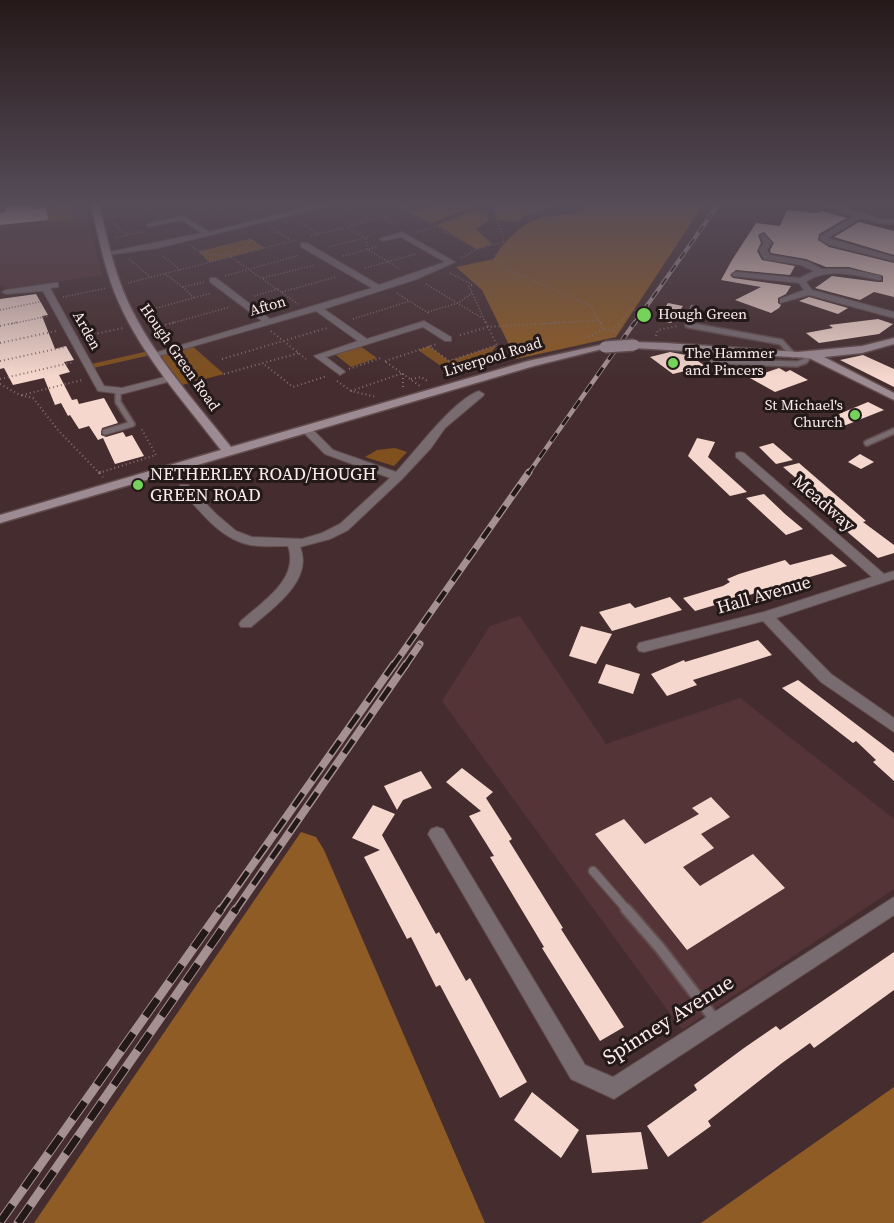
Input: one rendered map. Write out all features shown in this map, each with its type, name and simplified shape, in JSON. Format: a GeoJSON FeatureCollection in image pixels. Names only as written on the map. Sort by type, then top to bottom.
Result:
{"type":"FeatureCollection","features":[{"type":"Feature","properties":{"kind":"main road","name":"Hough Green Road"},"geometry":{"type":"LineString","coordinates":[[110,262],[117,286],[130,315],[172,378],[228,452]]}},
{"type":"Feature","properties":{"kind":"main road","name":"Liverpool Road"},"geometry":{"type":"LineString","coordinates":[[0,519],[404,402],[430,388],[541,360],[605,347],[676,346],[810,354],[857,350],[894,341]]}},
{"type":"Feature","properties":{"kind":"main road"},"geometry":{"type":"LineString","coordinates":[[810,354],[894,397]]}},
{"type":"Feature","properties":{"kind":"street"},"geometry":{"type":"LineString","coordinates":[[334,262],[382,287]]}},
{"type":"Feature","properties":{"kind":"street","name":"Afton"},"geometry":{"type":"LineString","coordinates":[[156,354],[312,309],[414,277],[451,262]]}},
{"type":"Feature","properties":{"kind":"street"},"geometry":{"type":"LineString","coordinates":[[797,262],[820,271]]}},
{"type":"Feature","properties":{"kind":"street"},"geometry":{"type":"LineString","coordinates":[[736,274],[802,281],[811,273],[820,271],[878,278]]}},
{"type":"Feature","properties":{"kind":"street"},"geometry":{"type":"LineString","coordinates":[[213,280],[264,322]]}},
{"type":"Feature","properties":{"kind":"street"},"geometry":{"type":"LineString","coordinates":[[802,281],[810,292]]}},
{"type":"Feature","properties":{"kind":"street"},"geometry":{"type":"LineString","coordinates":[[6,292],[55,285]]}},
{"type":"Feature","properties":{"kind":"street","name":"Arden"},"geometry":{"type":"LineString","coordinates":[[41,287],[46,289],[101,389],[118,391]]}},
{"type":"Feature","properties":{"kind":"street"},"geometry":{"type":"LineString","coordinates":[[783,301],[797,294],[810,292],[894,315]]}},
{"type":"Feature","properties":{"kind":"street"},"geometry":{"type":"LineString","coordinates":[[312,309],[340,324],[362,342]]}},
{"type":"Feature","properties":{"kind":"street"},"geometry":{"type":"LineString","coordinates":[[340,372],[319,356],[424,324],[448,339]]}},
{"type":"Feature","properties":{"kind":"street"},"geometry":{"type":"LineString","coordinates":[[118,391],[172,378]]}},
{"type":"Feature","properties":{"kind":"street"},"geometry":{"type":"LineString","coordinates":[[184,487],[232,534],[251,541],[293,543],[326,536],[344,527],[398,477],[427,446],[441,426],[478,394]]}},
{"type":"Feature","properties":{"kind":"street"},"geometry":{"type":"LineString","coordinates":[[449,401],[463,405]]}},
{"type":"Feature","properties":{"kind":"street"},"geometry":{"type":"LineString","coordinates":[[307,430],[329,452],[398,477]]}},
{"type":"Feature","properties":{"kind":"street","name":"Meadway"},"geometry":{"type":"LineString","coordinates":[[740,455],[888,577]]}},
{"type":"Feature","properties":{"kind":"street"},"geometry":{"type":"LineString","coordinates":[[246,624],[285,588],[295,573],[298,558],[293,543]]}},
{"type":"Feature","properties":{"kind":"street","name":"Hall Avenue"},"geometry":{"type":"LineString","coordinates":[[644,647],[766,616],[888,577]]}},
{"type":"Feature","properties":{"kind":"street"},"geometry":{"type":"LineString","coordinates":[[766,616],[826,678],[894,726]]}},
{"type":"Feature","properties":{"kind":"street","name":"Spinney Avenue"},"geometry":{"type":"LineString","coordinates":[[437,834],[578,1072],[614,1088],[894,904]]}},
{"type":"Feature","properties":{"kind":"lane"},"geometry":{"type":"LineString","coordinates":[[692,307],[688,325],[781,342],[794,354]]}},
{"type":"Feature","properties":{"kind":"lane"},"geometry":{"type":"LineString","coordinates":[[711,361],[797,364],[805,361],[810,354]]}},
{"type":"Feature","properties":{"kind":"lane"},"geometry":{"type":"LineString","coordinates":[[105,432],[132,424],[118,402],[118,391]]}},
{"type":"Feature","properties":{"kind":"lane"},"geometry":{"type":"LineString","coordinates":[[867,443],[894,431]]}},
{"type":"Feature","properties":{"kind":"lane"},"geometry":{"type":"LineString","coordinates":[[593,871],[660,948],[716,1021]]}},
{"type":"Feature","properties":{"kind":"path"},"geometry":{"type":"LineString","coordinates":[[133,262],[150,277]]}},
{"type":"Feature","properties":{"kind":"path"},"geometry":{"type":"LineString","coordinates":[[170,262],[180,270]]}},
{"type":"Feature","properties":{"kind":"path"},"geometry":{"type":"LineString","coordinates":[[0,310],[117,286],[210,262]]}},
{"type":"Feature","properties":{"kind":"path"},"geometry":{"type":"LineString","coordinates":[[239,262],[282,292],[312,309]]}},
{"type":"Feature","properties":{"kind":"path"},"geometry":{"type":"LineString","coordinates":[[223,277],[274,262]]}},
{"type":"Feature","properties":{"kind":"path"},"geometry":{"type":"LineString","coordinates":[[263,278],[322,262]]}},
{"type":"Feature","properties":{"kind":"path"},"geometry":{"type":"LineString","coordinates":[[282,292],[388,262]]}},
{"type":"Feature","properties":{"kind":"path"},"geometry":{"type":"LineString","coordinates":[[388,262],[484,319]]}},
{"type":"Feature","properties":{"kind":"path"},"geometry":{"type":"LineString","coordinates":[[498,262],[591,306],[603,329],[618,332]]}},
{"type":"Feature","properties":{"kind":"path"},"geometry":{"type":"LineString","coordinates":[[429,346],[449,361],[497,345],[472,293],[470,286],[473,285],[440,268]]}},
{"type":"Feature","properties":{"kind":"path"},"geometry":{"type":"LineString","coordinates":[[165,274],[194,297]]}},
{"type":"Feature","properties":{"kind":"path"},"geometry":{"type":"LineString","coordinates":[[183,287],[213,280]]}},
{"type":"Feature","properties":{"kind":"path"},"geometry":{"type":"LineString","coordinates":[[382,287],[435,317]]}},
{"type":"Feature","properties":{"kind":"path"},"geometry":{"type":"LineString","coordinates":[[130,315],[224,289]]}},
{"type":"Feature","properties":{"kind":"path"},"geometry":{"type":"LineString","coordinates":[[141,332],[278,289]]}},
{"type":"Feature","properties":{"kind":"path"},"geometry":{"type":"LineString","coordinates":[[428,312],[458,303],[472,293]]}},
{"type":"Feature","properties":{"kind":"path"},"geometry":{"type":"LineString","coordinates":[[222,360],[410,301]]}},
{"type":"Feature","properties":{"kind":"path"},"geometry":{"type":"LineString","coordinates":[[613,331],[631,310],[635,310]]}},
{"type":"Feature","properties":{"kind":"path"},"geometry":{"type":"LineString","coordinates":[[0,326],[59,314]]}},
{"type":"Feature","properties":{"kind":"path"},"geometry":{"type":"LineString","coordinates":[[385,361],[488,327],[600,320]]}},
{"type":"Feature","properties":{"kind":"path"},"geometry":{"type":"LineString","coordinates":[[264,322],[283,341],[312,363]]}},
{"type":"Feature","properties":{"kind":"path"},"geometry":{"type":"LineString","coordinates":[[655,337],[658,330],[688,325]]}},
{"type":"Feature","properties":{"kind":"path"},"geometry":{"type":"LineString","coordinates":[[0,343],[66,328]]}},
{"type":"Feature","properties":{"kind":"path"},"geometry":{"type":"LineString","coordinates":[[0,361],[125,328]]}},
{"type":"Feature","properties":{"kind":"path"},"geometry":{"type":"LineString","coordinates":[[454,329],[463,334]]}},
{"type":"Feature","properties":{"kind":"path"},"geometry":{"type":"LineString","coordinates":[[362,342],[385,361],[430,388]]}},
{"type":"Feature","properties":{"kind":"path"},"geometry":{"type":"LineString","coordinates":[[224,374],[299,353]]}},
{"type":"Feature","properties":{"kind":"path"},"geometry":{"type":"LineString","coordinates":[[265,364],[292,387],[381,358]]}},
{"type":"Feature","properties":{"kind":"path"},"geometry":{"type":"LineString","coordinates":[[453,375],[463,366],[458,358]]}},
{"type":"Feature","properties":{"kind":"path"},"geometry":{"type":"LineString","coordinates":[[0,379],[84,359]]}},
{"type":"Feature","properties":{"kind":"path"},"geometry":{"type":"LineString","coordinates":[[321,369],[351,391],[404,402]]}},
{"type":"Feature","properties":{"kind":"path"},"geometry":{"type":"LineString","coordinates":[[351,391],[403,373]]}},
{"type":"Feature","properties":{"kind":"path"},"geometry":{"type":"LineString","coordinates":[[20,395],[93,377]]}},
{"type":"Feature","properties":{"kind":"path"},"geometry":{"type":"LineString","coordinates":[[411,378],[421,377],[430,388]]}},
{"type":"Feature","properties":{"kind":"path"},"geometry":{"type":"LineString","coordinates":[[0,384],[20,395],[33,398],[58,430],[112,486]]}},
{"type":"Feature","properties":{"kind":"path"},"geometry":{"type":"LineString","coordinates":[[99,473],[156,455],[139,425],[132,424]]}},
{"type":"Feature","properties":{"kind":"shaded area"},"geometry":{"type":"Polygon","coordinates":[[[0,262],[99,262],[102,275],[9,290],[0,285],[0,262]]]}},
{"type":"Feature","properties":{"kind":"shaded area"},"geometry":{"type":"Polygon","coordinates":[[[479,262],[665,262],[616,337],[516,359],[482,290],[456,267],[479,262]]]}},
{"type":"Feature","properties":{"kind":"shaded area"},"geometry":{"type":"Polygon","coordinates":[[[190,344],[224,374],[178,386],[155,354],[89,369],[87,365],[153,350],[156,354],[190,344]]]}},
{"type":"Feature","properties":{"kind":"shaded area"},"geometry":{"type":"Polygon","coordinates":[[[497,345],[491,353],[451,373],[418,350],[429,346],[449,361],[497,345]]]}},
{"type":"Feature","properties":{"kind":"shaded area"},"geometry":{"type":"Polygon","coordinates":[[[360,346],[377,358],[351,367],[336,355],[360,346]]]}},
{"type":"Feature","properties":{"kind":"shaded area"},"geometry":{"type":"Polygon","coordinates":[[[395,448],[407,452],[394,466],[365,457],[377,450],[395,448]]]}},
{"type":"Feature","properties":{"kind":"shaded area"},"geometry":{"type":"Polygon","coordinates":[[[520,616],[606,744],[740,698],[894,819],[894,889],[682,1030],[442,701],[490,626],[520,616]]]}},
{"type":"Feature","properties":{"kind":"shaded area"},"geometry":{"type":"Polygon","coordinates":[[[301,832],[316,837],[324,850],[485,1223],[34,1223],[301,832]]]}},
{"type":"Feature","properties":{"kind":"shaded area"},"geometry":{"type":"Polygon","coordinates":[[[894,1087],[894,1223],[701,1223],[894,1087]]]}},
{"type":"Feature","properties":{"kind":"building"},"geometry":{"type":"Polygon","coordinates":[[[731,262],[773,262],[795,266],[790,275],[736,270],[730,275],[733,278],[791,286],[786,294],[778,298],[778,303],[781,305],[779,308],[771,313],[735,300],[761,287],[721,280],[731,262]]]}},
{"type":"Feature","properties":{"kind":"building"},"geometry":{"type":"Polygon","coordinates":[[[814,262],[894,263],[894,297],[874,292],[860,300],[815,288],[832,276],[883,282],[883,276],[849,267],[826,267],[814,262]]]}},
{"type":"Feature","properties":{"kind":"building"},"geometry":{"type":"Polygon","coordinates":[[[36,294],[48,315],[42,316],[55,349],[66,346],[74,360],[64,362],[70,372],[59,375],[72,400],[77,399],[79,404],[104,398],[118,423],[102,428],[101,435],[106,437],[123,432],[126,437],[132,435],[144,456],[115,464],[103,438],[98,440],[89,426],[79,429],[61,403],[55,405],[44,378],[13,385],[4,368],[0,369],[0,299],[36,294]]]}},
{"type":"Feature","properties":{"kind":"building"},"geometry":{"type":"Polygon","coordinates":[[[809,297],[848,308],[838,314],[799,301],[809,297]]]}},
{"type":"Feature","properties":{"kind":"building"},"geometry":{"type":"Polygon","coordinates":[[[668,303],[683,306],[671,323],[656,320],[668,303]]]}},
{"type":"Feature","properties":{"kind":"building"},"geometry":{"type":"Polygon","coordinates":[[[878,319],[893,324],[879,334],[819,343],[806,333],[833,328],[829,325],[878,319]]]}},
{"type":"Feature","properties":{"kind":"building","name":"The Hammer and Pincers"},"geometry":{"type":"Polygon","coordinates":[[[670,352],[691,356],[705,366],[673,374],[650,357],[670,352]]]}},
{"type":"Feature","properties":{"kind":"building"},"geometry":{"type":"Polygon","coordinates":[[[863,355],[894,369],[894,387],[840,360],[863,355]]]}},
{"type":"Feature","properties":{"kind":"building"},"geometry":{"type":"Polygon","coordinates":[[[779,368],[786,372],[790,370],[808,380],[775,392],[750,378],[779,368]]]}},
{"type":"Feature","properties":{"kind":"building","name":"St Michael's Church"},"geometry":{"type":"Polygon","coordinates":[[[868,402],[884,410],[841,427],[827,419],[868,402]]]}},
{"type":"Feature","properties":{"kind":"building"},"geometry":{"type":"Polygon","coordinates":[[[697,438],[715,442],[708,457],[747,492],[730,496],[688,456],[697,438]]]}},
{"type":"Feature","properties":{"kind":"building"},"geometry":{"type":"Polygon","coordinates":[[[773,443],[793,460],[776,464],[759,447],[773,443]]]}},
{"type":"Feature","properties":{"kind":"building"},"geometry":{"type":"Polygon","coordinates":[[[860,454],[874,462],[861,469],[848,462],[860,454]]]}},
{"type":"Feature","properties":{"kind":"building"},"geometry":{"type":"Polygon","coordinates":[[[799,463],[866,521],[863,522],[894,545],[894,553],[878,558],[824,512],[833,510],[783,467],[799,463]]]}},
{"type":"Feature","properties":{"kind":"building"},"geometry":{"type":"Polygon","coordinates":[[[764,494],[803,529],[786,535],[746,498],[764,494]]]}},
{"type":"Feature","properties":{"kind":"building"},"geometry":{"type":"Polygon","coordinates":[[[832,554],[847,566],[695,611],[683,598],[723,586],[730,582],[727,579],[739,574],[785,560],[790,565],[832,554]]]}},
{"type":"Feature","properties":{"kind":"building"},"geometry":{"type":"Polygon","coordinates":[[[670,597],[682,610],[612,631],[599,612],[630,603],[635,608],[670,597]]]}},
{"type":"Feature","properties":{"kind":"building"},"geometry":{"type":"Polygon","coordinates":[[[581,626],[612,634],[596,664],[569,656],[581,626]]]}},
{"type":"Feature","properties":{"kind":"building"},"geometry":{"type":"Polygon","coordinates":[[[758,640],[772,655],[693,680],[697,685],[667,696],[651,674],[684,660],[685,662],[758,640]]]}},
{"type":"Feature","properties":{"kind":"building"},"geometry":{"type":"Polygon","coordinates":[[[606,664],[640,674],[633,694],[598,683],[606,664]]]}},
{"type":"Feature","properties":{"kind":"building"},"geometry":{"type":"Polygon","coordinates":[[[798,680],[894,753],[894,781],[873,762],[876,760],[856,741],[853,743],[782,688],[798,680]]]}},
{"type":"Feature","properties":{"kind":"building"},"geometry":{"type":"Polygon","coordinates":[[[462,768],[493,792],[486,798],[512,839],[509,841],[563,928],[561,929],[624,1027],[600,1041],[542,948],[544,947],[490,857],[494,856],[469,816],[481,811],[446,782],[462,768]]]}},
{"type":"Feature","properties":{"kind":"building"},"geometry":{"type":"Polygon","coordinates":[[[421,771],[432,788],[403,800],[397,810],[384,786],[421,771]]]}},
{"type":"Feature","properties":{"kind":"building"},"geometry":{"type":"Polygon","coordinates":[[[711,797],[730,817],[701,834],[714,848],[683,867],[700,886],[753,854],[785,888],[687,950],[595,834],[624,819],[645,844],[699,814],[692,808],[711,797]]]}},
{"type":"Feature","properties":{"kind":"building"},"geometry":{"type":"Polygon","coordinates":[[[373,805],[395,814],[382,835],[436,934],[439,932],[466,981],[470,978],[527,1082],[500,1098],[440,985],[436,987],[411,937],[407,939],[364,857],[380,850],[352,838],[373,805]]]}},
{"type":"Feature","properties":{"kind":"building"},"geometry":{"type":"Polygon","coordinates":[[[894,952],[894,990],[814,1048],[810,1043],[782,1063],[708,1121],[711,1126],[668,1157],[647,1126],[697,1090],[694,1085],[744,1048],[776,1026],[780,1030],[894,952]]]}},
{"type":"Feature","properties":{"kind":"building"},"geometry":{"type":"Polygon","coordinates":[[[532,1092],[579,1130],[561,1158],[514,1120],[532,1092]]]}},
{"type":"Feature","properties":{"kind":"building"},"geometry":{"type":"Polygon","coordinates":[[[641,1132],[648,1169],[592,1173],[586,1135],[641,1132]]]}},
{"type":"Feature","properties":{"kind":"railway"},"geometry":{"type":"LineString","coordinates":[[634,324],[678,262]]}},
{"type":"Feature","properties":{"kind":"railway"},"geometry":{"type":"LineString","coordinates":[[528,474],[635,322]]}},
{"type":"Feature","properties":{"kind":"railway"},"geometry":{"type":"LineString","coordinates":[[393,666],[529,472]]}},
{"type":"Feature","properties":{"kind":"railway"},"geometry":{"type":"LineString","coordinates":[[405,666],[420,644]]}},
{"type":"Feature","properties":{"kind":"railway"},"geometry":{"type":"LineString","coordinates":[[220,911],[394,664]]}},
{"type":"Feature","properties":{"kind":"railway"},"geometry":{"type":"LineString","coordinates":[[235,911],[406,664]]}},
{"type":"Feature","properties":{"kind":"railway"},"geometry":{"type":"LineString","coordinates":[[0,1222],[221,909]]}},
{"type":"Feature","properties":{"kind":"railway"},"geometry":{"type":"LineString","coordinates":[[18,1223],[236,909]]}},
{"type":"Feature","properties":{"kind":"place","name":"Hough Green"},"geometry":{"type":"Point","coordinates":[644,315]}},
{"type":"Feature","properties":{"kind":"place","name":"The Hammer and Pincers"},"geometry":{"type":"Point","coordinates":[673,363]}},
{"type":"Feature","properties":{"kind":"place","name":"St Michael's Church"},"geometry":{"type":"Point","coordinates":[855,415]}},
{"type":"Feature","properties":{"kind":"place","name":"NETHERLEY ROAD/HOUGH GREEN ROAD"},"geometry":{"type":"Point","coordinates":[138,485]}}]}
